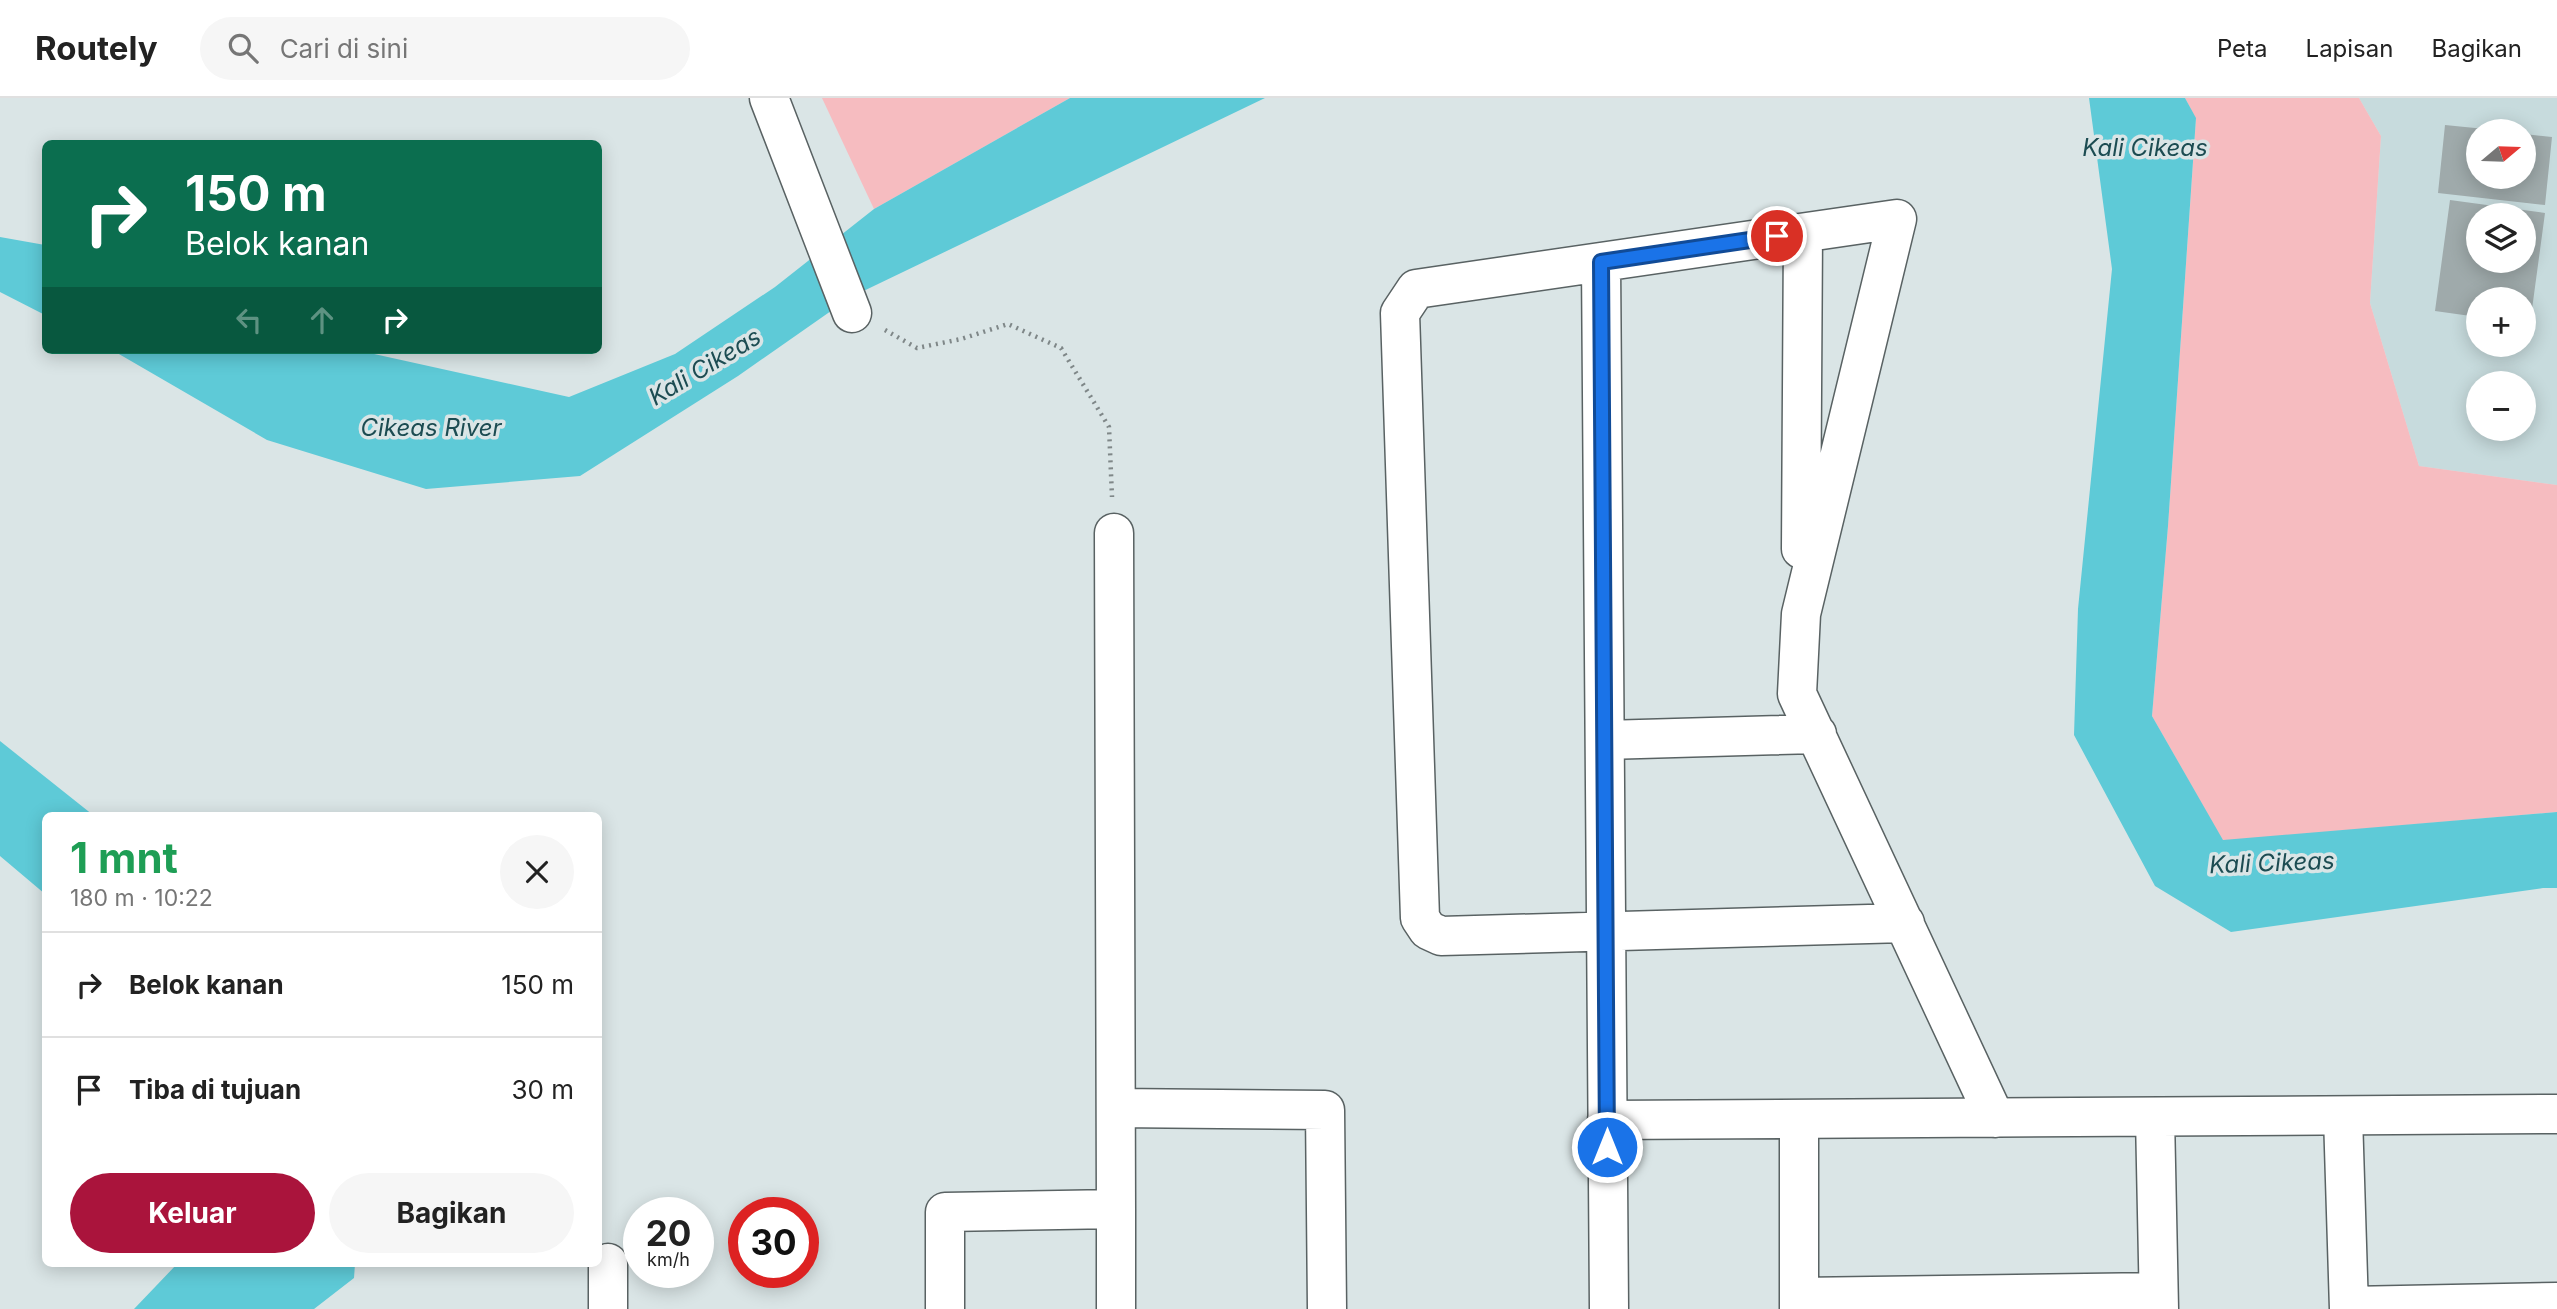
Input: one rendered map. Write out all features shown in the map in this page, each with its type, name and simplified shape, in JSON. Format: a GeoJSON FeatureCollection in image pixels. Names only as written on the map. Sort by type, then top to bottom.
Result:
{"type":"FeatureCollection","features":[{"type":"Feature","properties":{"kind":"street"},"geometry":{"type":"LineString","coordinates":[[769,98],[852,313]]}},
{"type":"Feature","properties":{"kind":"street"},"geometry":{"type":"LineString","coordinates":[[1801,614],[1897,219],[1416,289],[1400,313],[1420,918],[1428,930],[1441,936],[1606,929],[1905,923]]}},
{"type":"Feature","properties":{"kind":"street"},"geometry":{"type":"LineString","coordinates":[[1803,233],[1801,614],[1797,694],[1995,1118]]}},
{"type":"Feature","properties":{"kind":"street"},"geometry":{"type":"LineString","coordinates":[[1601,262],[1609,1309]]}},
{"type":"Feature","properties":{"kind":"street"},"geometry":{"type":"LineString","coordinates":[[1114,533],[1116,1309]]}},
{"type":"Feature","properties":{"kind":"street"},"geometry":{"type":"LineString","coordinates":[[1605,740],[1817,734]]}},
{"type":"Feature","properties":{"kind":"street"},"geometry":{"type":"LineString","coordinates":[[1116,1108],[1325,1110],[1327,1309]]}},
{"type":"Feature","properties":{"kind":"street"},"geometry":{"type":"LineString","coordinates":[[1607,1120],[2557,1114]]}},
{"type":"Feature","properties":{"kind":"street"},"geometry":{"type":"LineString","coordinates":[[2343,1116],[2349,1308],[2557,1302]]}},
{"type":"Feature","properties":{"kind":"street"},"geometry":{"type":"LineString","coordinates":[[1799,1119],[1799,1303],[2158,1301],[2155,1117]]}},
{"type":"Feature","properties":{"kind":"street"},"geometry":{"type":"LineString","coordinates":[[945,1309],[945,1212],[1116,1209]]}},
{"type":"Feature","properties":{"kind":"street"},"geometry":{"type":"LineString","coordinates":[[608,1263],[608,1309]]}},
{"type":"Feature","properties":{"kind":"path"},"geometry":{"type":"LineString","coordinates":[[852,313],[917,348],[961,339],[1008,324],[1061,348],[1109,427],[1114,533]]}},
{"type":"Feature","properties":{"kind":"shaded area"},"geometry":{"type":"Polygon","coordinates":[[[822,98],[1070,98],[874,209],[822,98]]]}},
{"type":"Feature","properties":{"kind":"shaded area"},"geometry":{"type":"Polygon","coordinates":[[[2185,98],[2359,98],[2381,136],[2370,303],[2419,466],[2557,485],[2557,812],[2223,841],[2152,716],[2196,119],[2185,98]]]}},
{"type":"Feature","properties":{"kind":"shaded area"},"geometry":{"type":"Polygon","coordinates":[[[2359,98],[2557,98],[2557,485],[2419,466],[2370,303],[2381,136],[2359,98]]]}},
{"type":"Feature","properties":{"kind":"water","name":"Cikeas River"},"geometry":{"type":"Polygon","coordinates":[[[1070,98],[1265,98],[851,297],[738,376],[580,476],[426,489],[267,440],[119,354],[374,354],[569,397],[675,354],[775,287],[874,209],[1070,98]]]}},
{"type":"Feature","properties":{"kind":"water","name":"Kali Cikeas"},"geometry":{"type":"Polygon","coordinates":[[[2089,98],[2185,98],[2196,118],[2152,716],[2223,840],[2557,812],[2557,888],[2231,932],[2155,886],[2074,735],[2078,609],[2112,269],[2089,98]]]}},
{"type":"Feature","properties":{"kind":"water"},"geometry":{"type":"Polygon","coordinates":[[[0,237],[42,244],[42,313],[0,292],[0,237]]]}},
{"type":"Feature","properties":{"kind":"water"},"geometry":{"type":"Polygon","coordinates":[[[0,741],[89,812],[42,812],[42,891],[0,856],[0,741]]]}},
{"type":"Feature","properties":{"kind":"water"},"geometry":{"type":"Polygon","coordinates":[[[174,1267],[355,1267],[354,1278],[314,1309],[134,1309],[174,1267]]]}},
{"type":"Feature","properties":{"kind":"building"},"geometry":{"type":"Polygon","coordinates":[[[2445,125],[2466,127],[2466,189],[2536,189],[2536,135],[2552,137],[2545,205],[2438,193],[2445,125]]]}},
{"type":"Feature","properties":{"kind":"building"},"geometry":{"type":"Polygon","coordinates":[[[2450,200],[2472,203],[2466,203],[2466,273],[2536,273],[2536,212],[2545,213],[2535,287],[2466,287],[2466,315],[2435,311],[2450,200]]]}},
{"type":"Feature","properties":{"kind":"route"},"geometry":{"type":"LineString","coordinates":[[1607,1147],[1601,262],[1777,236]]}}]}
